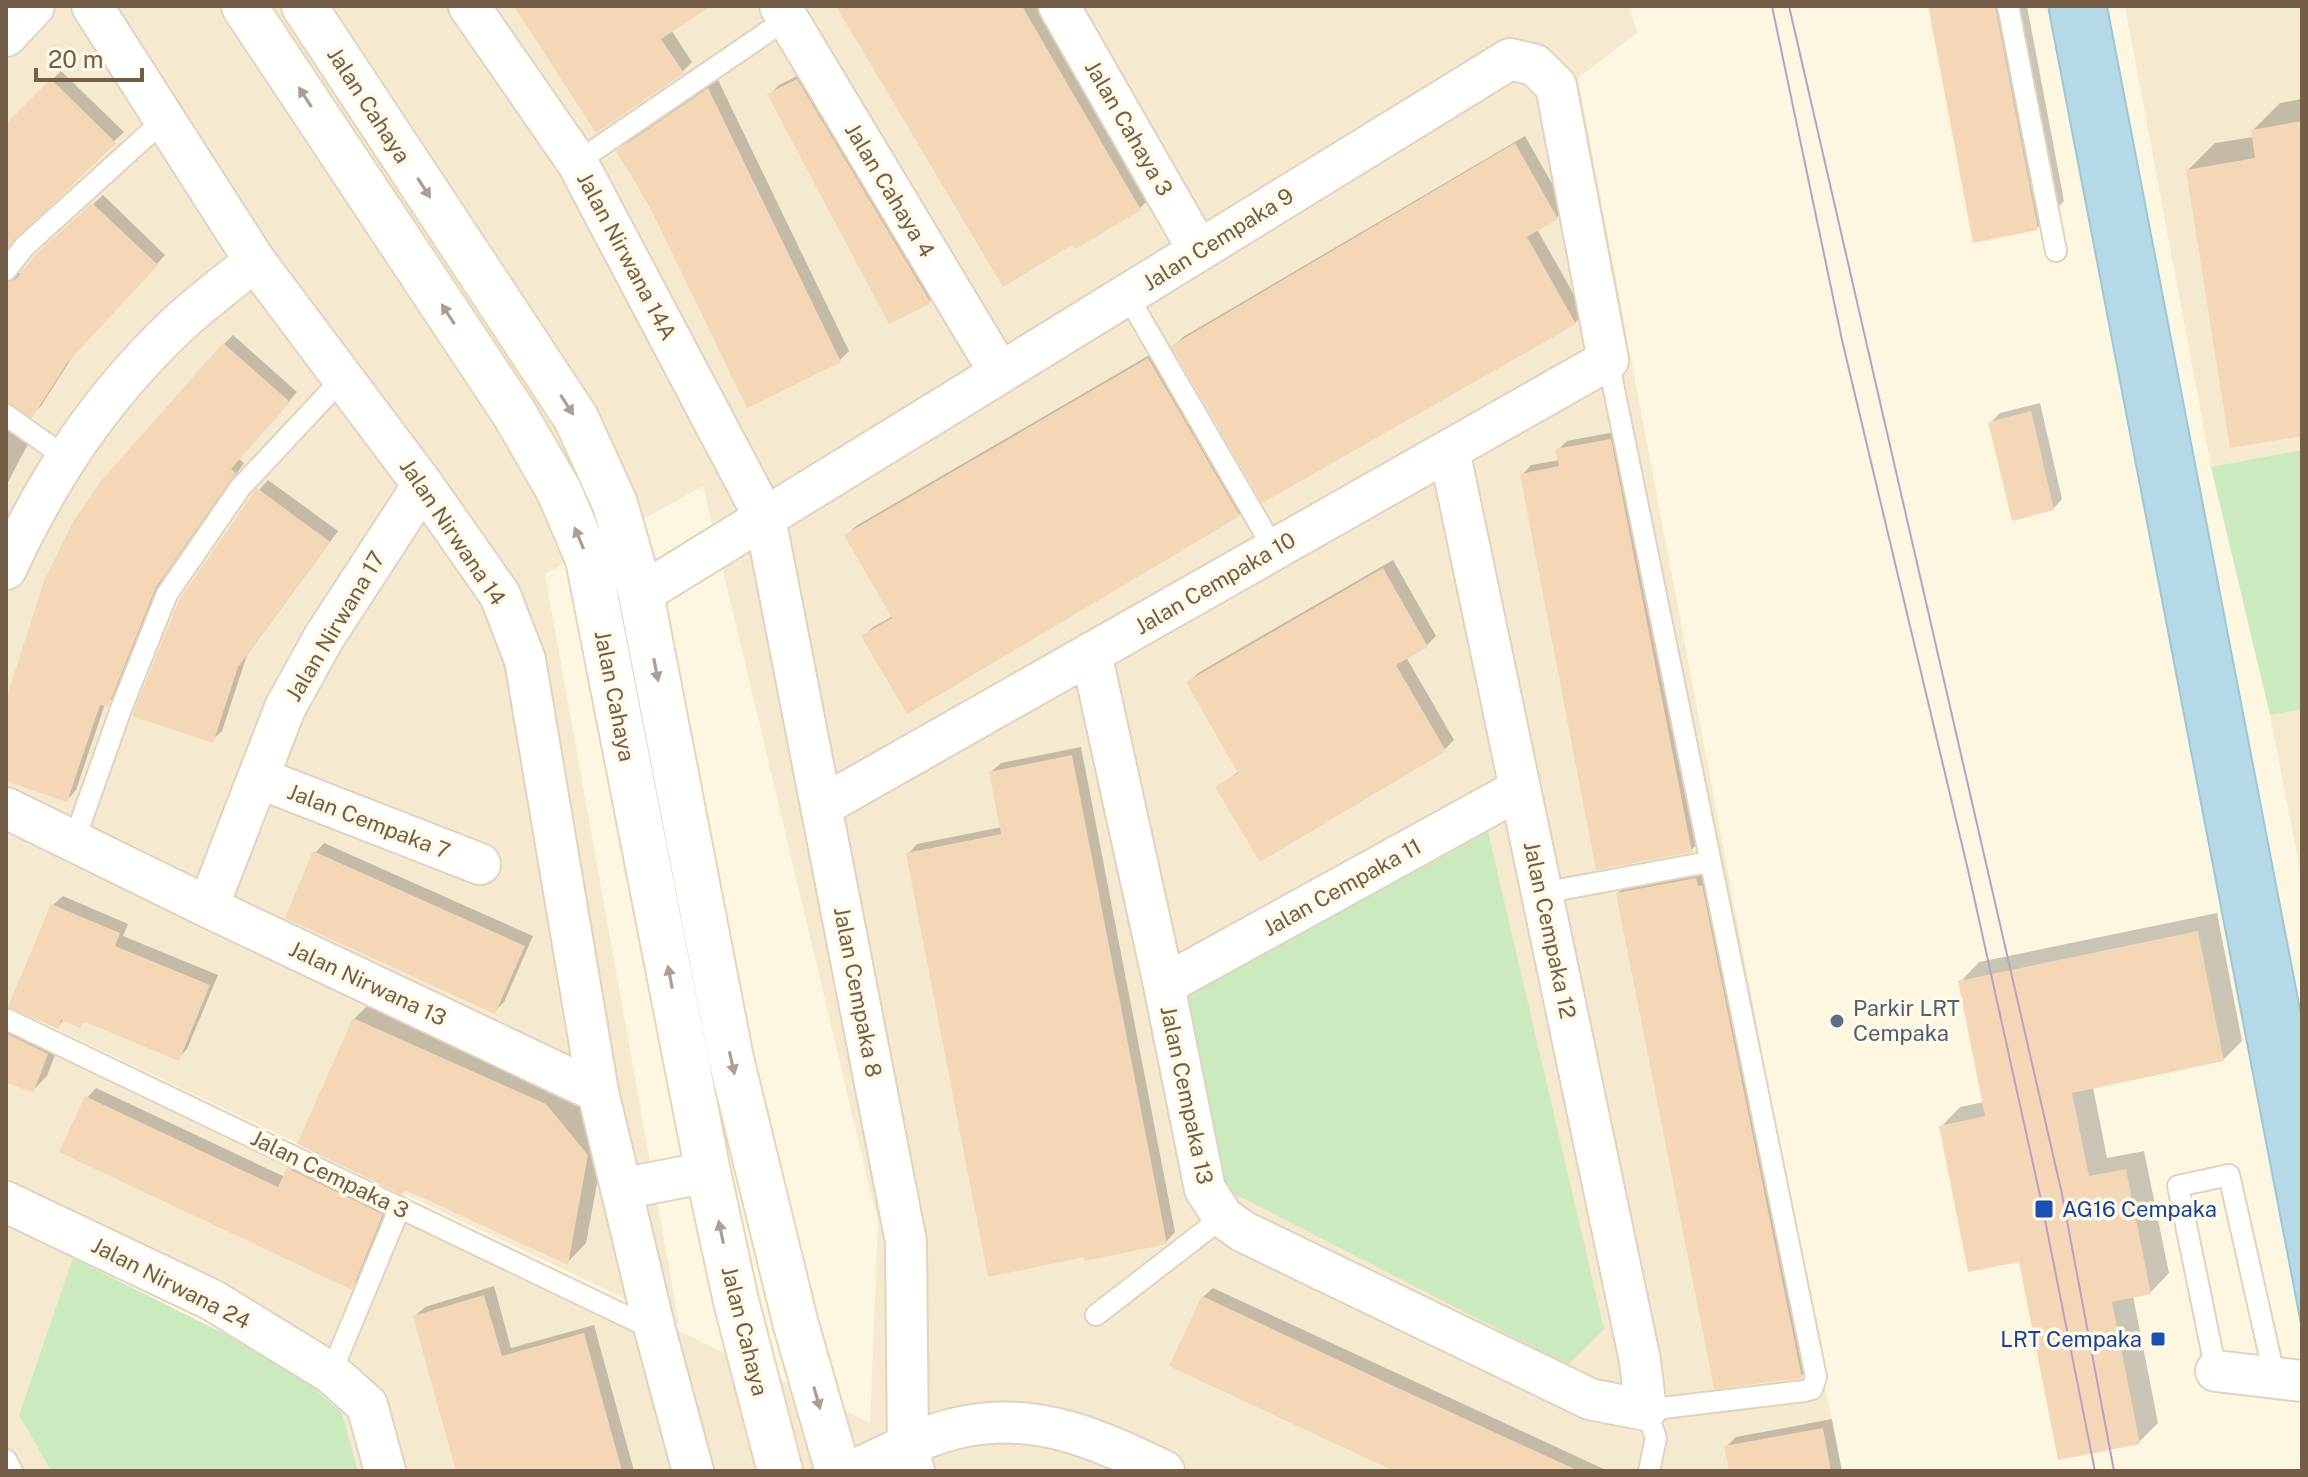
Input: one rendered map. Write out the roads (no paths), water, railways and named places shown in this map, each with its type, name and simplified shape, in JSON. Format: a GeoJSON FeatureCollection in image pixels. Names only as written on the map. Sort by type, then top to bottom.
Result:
{"type":"FeatureCollection","features":[{"type":"Feature","properties":{"kind":"main road","name":"Jalan Cahaya"},"geometry":{"type":"LineString","coordinates":[[244,6],[514,413],[559,491],[588,559],[708,1172],[736,1301],[780,1471]]}},
{"type":"Feature","properties":{"kind":"main road","name":"Jalan Cahaya"},"geometry":{"type":"LineString","coordinates":[[304,6],[576,418],[615,504],[641,594],[731,1059],[796,1325],[838,1471]]}},
{"type":"Feature","properties":{"kind":"street"},"geometry":{"type":"LineString","coordinates":[[6,36],[34,6]]}},
{"type":"Feature","properties":{"kind":"street","name":"Jalan Nirwana 14"},"geometry":{"type":"LineString","coordinates":[[92,6],[255,261],[423,485],[500,595],[525,660],[598,1092],[621,1189]]}},
{"type":"Feature","properties":{"kind":"street","name":"Jalan Nirwana 14A"},"geometry":{"type":"LineString","coordinates":[[469,6],[577,162],[765,518]]}},
{"type":"Feature","properties":{"kind":"street","name":"Jalan Cahaya 3"},"geometry":{"type":"LineString","coordinates":[[1059,6],[1199,251]]}},
{"type":"Feature","properties":{"kind":"street","name":"Jalan Cahaya 4"},"geometry":{"type":"LineString","coordinates":[[784,12],[1000,373]]}},
{"type":"Feature","properties":{"kind":"street","name":"Jalan Cempaka 9"},"geometry":{"type":"LineString","coordinates":[[641,594],[1510,59],[1535,65],[1556,86],[1608,360]]}},
{"type":"Feature","properties":{"kind":"street"},"geometry":{"type":"LineString","coordinates":[[6,569],[65,457],[118,387],[175,327],[255,261]]}},
{"type":"Feature","properties":{"kind":"street","name":"Jalan Cempaka 10"},"geometry":{"type":"LineString","coordinates":[[822,806],[1608,360]]}},
{"type":"Feature","properties":{"kind":"street","name":"Jalan Cempaka 12"},"geometry":{"type":"LineString","coordinates":[[1449,450],[1640,1361],[1646,1410]]}},
{"type":"Feature","properties":{"kind":"street","name":"Jalan Nirwana 17"},"geometry":{"type":"LineString","coordinates":[[208,907],[285,708],[323,639],[423,485]]}},
{"type":"Feature","properties":{"kind":"street","name":"Jalan Cempaka 8"},"geometry":{"type":"LineString","coordinates":[[765,518],[906,1242],[911,1459]]}},
{"type":"Feature","properties":{"kind":"street","name":"Jalan Cempaka 13"},"geometry":{"type":"LineString","coordinates":[[1091,653],[1205,1189],[1223,1217],[1242,1231],[1590,1399],[1646,1410]]}},
{"type":"Feature","properties":{"kind":"street","name":"Jalan Cempaka 7"},"geometry":{"type":"LineString","coordinates":[[259,778],[480,864]]}},
{"type":"Feature","properties":{"kind":"street","name":"Jalan Cempaka 11"},"geometry":{"type":"LineString","coordinates":[[1164,985],[1520,789]]}},
{"type":"Feature","properties":{"kind":"street","name":"Jalan Nirwana 13"},"geometry":{"type":"LineString","coordinates":[[6,808],[598,1092]]}},
{"type":"Feature","properties":{"kind":"street"},"geometry":{"type":"LineString","coordinates":[[693,1471],[621,1189],[708,1172]]}},
{"type":"Feature","properties":{"kind":"street","name":"Jalan Nirwana 24"},"geometry":{"type":"LineString","coordinates":[[6,1202],[212,1300],[331,1373],[367,1405],[385,1471]]}},
{"type":"Feature","properties":{"kind":"street"},"geometry":{"type":"LineString","coordinates":[[2216,1371],[2291,1380]]}},
{"type":"Feature","properties":{"kind":"street"},"geometry":{"type":"LineString","coordinates":[[852,1471],[911,1459],[959,1427],[1004,1421],[1056,1427],[1114,1448],[1164,1471]]}},
{"type":"Feature","properties":{"kind":"lane"},"geometry":{"type":"LineString","coordinates":[[2008,6],[2056,251]]}},
{"type":"Feature","properties":{"kind":"lane"},"geometry":{"type":"LineString","coordinates":[[577,162],[784,12]]}},
{"type":"Feature","properties":{"kind":"lane"},"geometry":{"type":"LineString","coordinates":[[6,270],[24,247],[165,119]]}},
{"type":"Feature","properties":{"kind":"lane"},"geometry":{"type":"LineString","coordinates":[[1127,295],[1274,549]]}},
{"type":"Feature","properties":{"kind":"lane"},"geometry":{"type":"LineString","coordinates":[[1608,360],[1815,1384],[1812,1389],[1804,1391],[1646,1410],[1656,1438],[1649,1471]]}},
{"type":"Feature","properties":{"kind":"lane"},"geometry":{"type":"LineString","coordinates":[[74,841],[121,709],[167,594],[240,488],[342,379]]}},
{"type":"Feature","properties":{"kind":"lane"},"geometry":{"type":"LineString","coordinates":[[6,415],[65,457]]}},
{"type":"Feature","properties":{"kind":"lane"},"geometry":{"type":"LineString","coordinates":[[1542,893],[1709,862]]}},
{"type":"Feature","properties":{"kind":"lane","name":"Jalan Cempaka 3"},"geometry":{"type":"LineString","coordinates":[[6,1019],[655,1330]]}},
{"type":"Feature","properties":{"kind":"lane"},"geometry":{"type":"LineString","coordinates":[[2216,1371],[2178,1186],[2229,1175],[2291,1380]]}},
{"type":"Feature","properties":{"kind":"lane"},"geometry":{"type":"LineString","coordinates":[[331,1373],[400,1207]]}},
{"type":"Feature","properties":{"kind":"lane"},"geometry":{"type":"LineString","coordinates":[[1096,1315],[1223,1217]]}},
{"type":"Feature","properties":{"kind":"lane"},"geometry":{"type":"LineString","coordinates":[[6,1460],[12,1471]]}},
{"type":"Feature","properties":{"kind":"water"},"geometry":{"type":"Polygon","coordinates":[[[2048,6],[2107,6],[2302,1020],[2302,1329],[2048,6]]]}},
{"type":"Feature","properties":{"kind":"tram line"},"geometry":{"type":"LineString","coordinates":[[1772,6],[1842,340],[1968,870],[2041,1200],[2095,1471]]}},
{"type":"Feature","properties":{"kind":"tram line"},"geometry":{"type":"LineString","coordinates":[[1789,6],[2062,1194],[2114,1471]]}},
{"type":"Feature","properties":{"kind":"place","name":"Parkir LRT Cempaka"},"geometry":{"type":"Point","coordinates":[1837,1021]}},
{"type":"Feature","properties":{"kind":"place","name":"AG16 Cempaka"},"geometry":{"type":"Point","coordinates":[2044,1209]}},
{"type":"Feature","properties":{"kind":"place","name":"LRT Cempaka"},"geometry":{"type":"Point","coordinates":[2158,1339]}}]}
